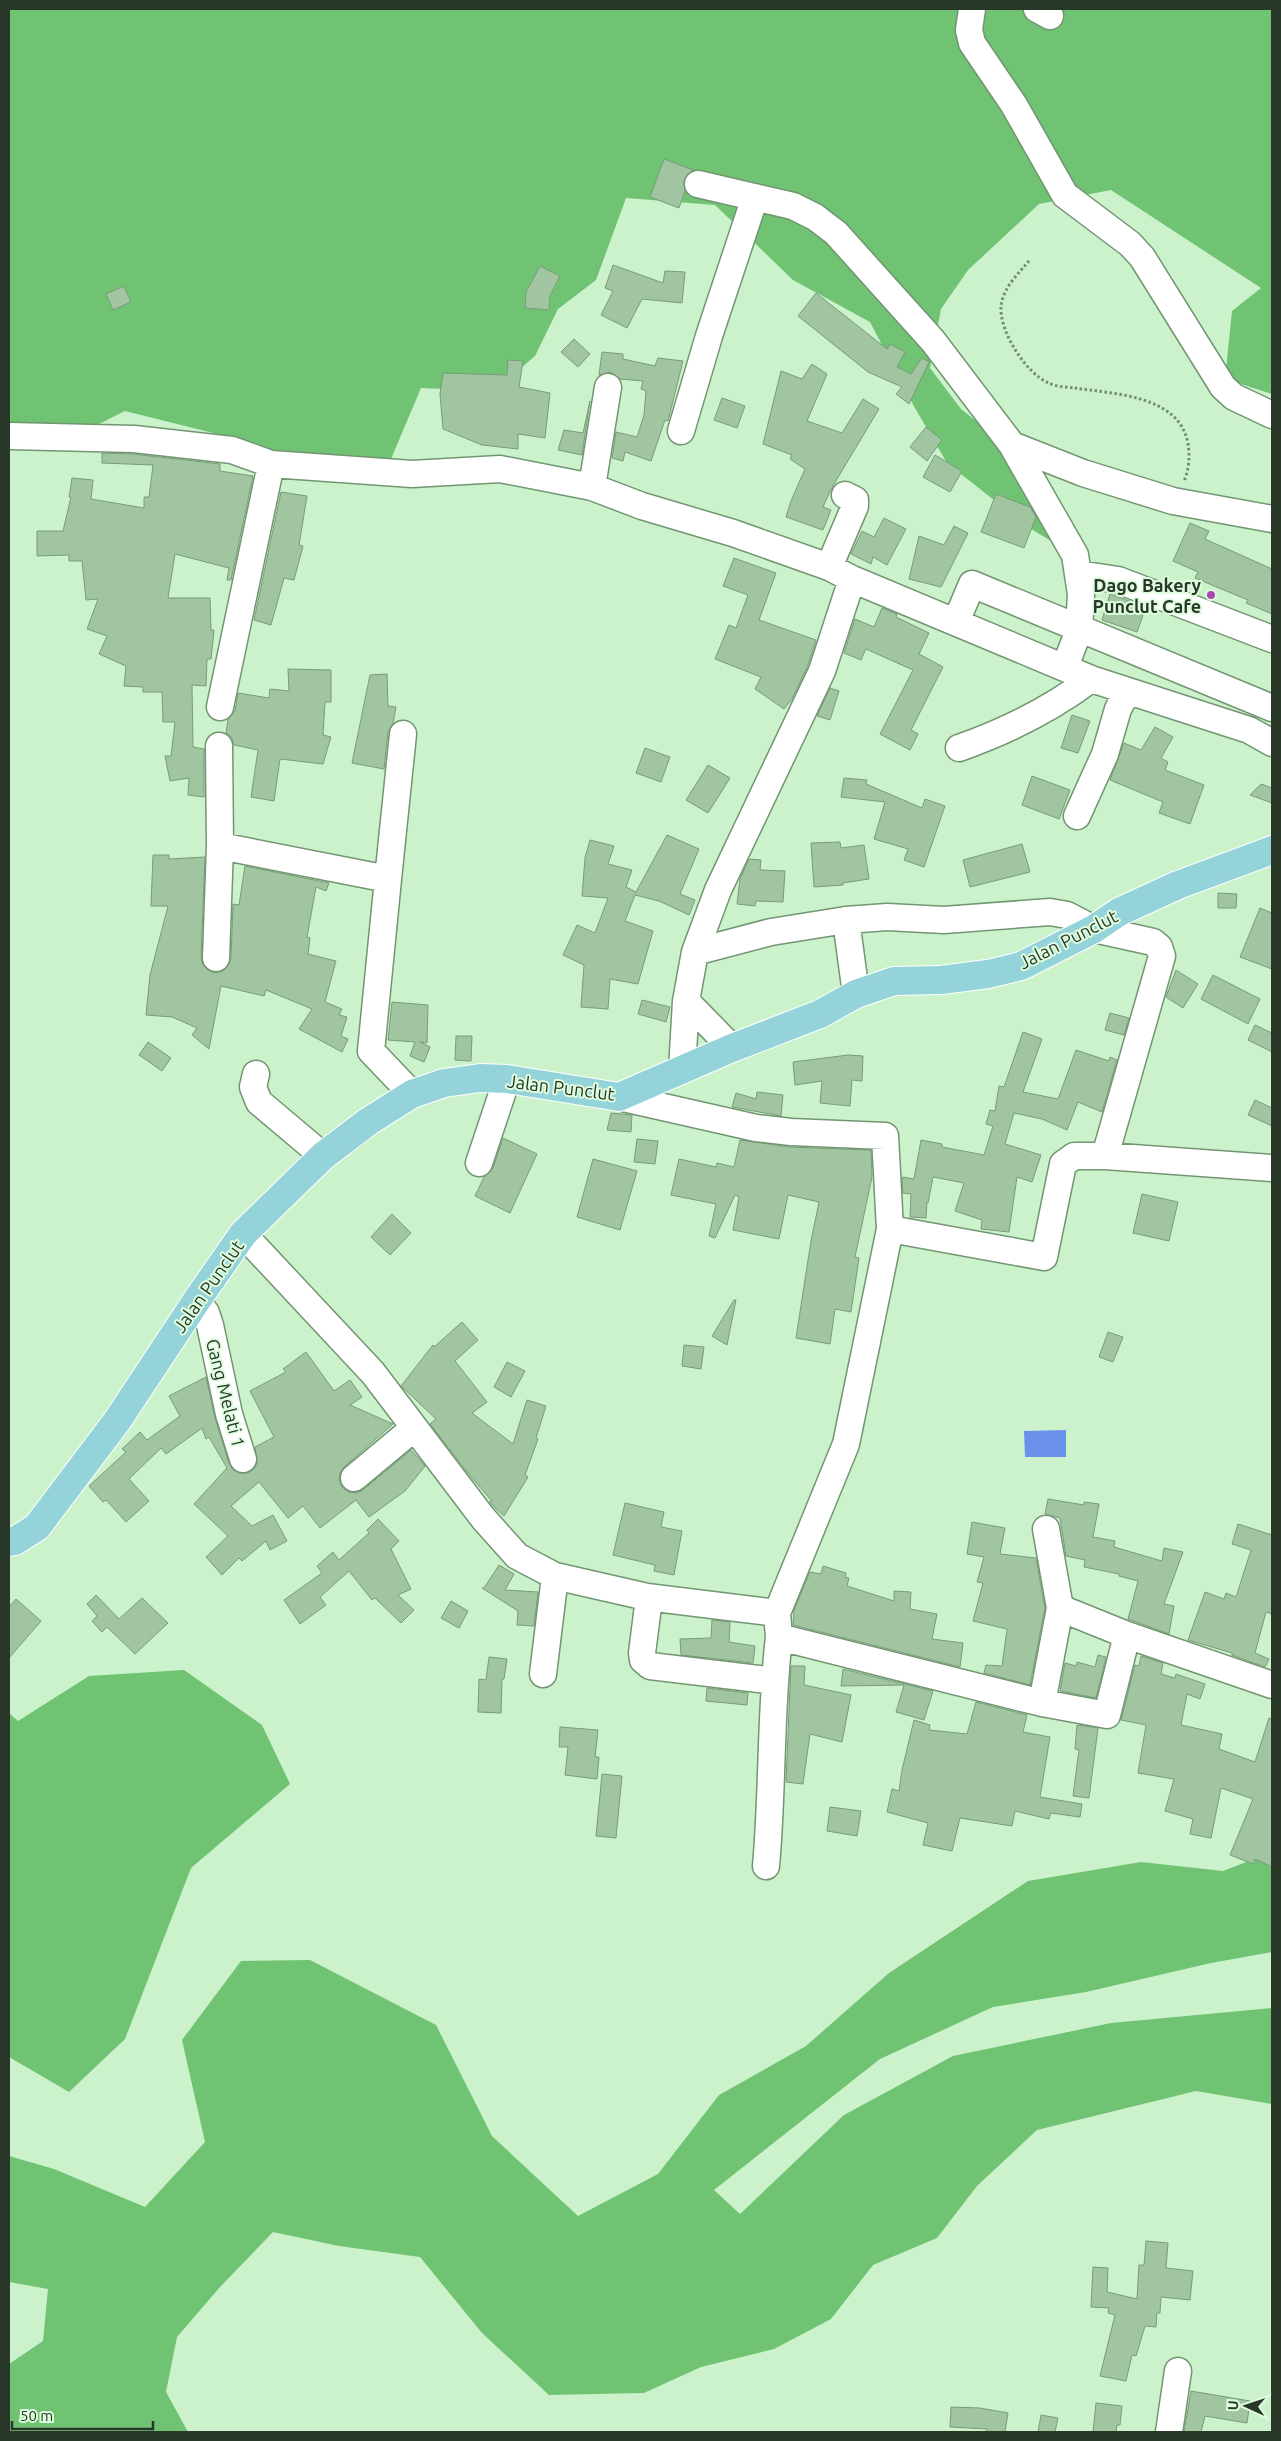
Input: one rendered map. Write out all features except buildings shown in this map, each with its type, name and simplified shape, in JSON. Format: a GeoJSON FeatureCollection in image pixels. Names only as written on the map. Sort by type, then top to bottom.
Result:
{"type":"FeatureCollection","features":[{"type":"Feature","properties":{"kind":"main road","name":"Jalan Punclut"},"geometry":{"type":"LineString","coordinates":[[9,1542],[15,1541],[37,1527],[117,1421],[243,1234],[323,1156],[369,1121],[412,1094],[444,1083],[480,1078],[507,1079],[619,1097],[732,1048],[820,1014],[856,994],[894,981],[941,980],[988,974],[1021,966],[1094,929],[1119,912],[1178,885],[1272,850]]}},
{"type":"Feature","properties":{"kind":"street"},"geometry":{"type":"LineString","coordinates":[[972,9],[969,30],[972,43],[1014,105],[1065,195],[1130,244],[1142,257],[1224,387],[1234,397],[1272,415]]}},
{"type":"Feature","properties":{"kind":"street"},"geometry":{"type":"LineString","coordinates":[[698,184],[793,206],[815,217],[836,234],[933,341],[1012,445],[1075,554],[1079,574],[1079,630],[1063,667]]}},
{"type":"Feature","properties":{"kind":"street"},"geometry":{"type":"LineString","coordinates":[[681,431],[708,336],[755,197]]}},
{"type":"Feature","properties":{"kind":"street"},"geometry":{"type":"LineString","coordinates":[[592,486],[608,387]]}},
{"type":"Feature","properties":{"kind":"street"},"geometry":{"type":"LineString","coordinates":[[9,436],[134,439],[181,443],[232,450],[271,464],[412,474],[500,468],[592,486],[642,506],[733,532],[829,567],[852,579],[1090,679],[1127,692],[1167,702],[1249,730],[1272,743]]}},
{"type":"Feature","properties":{"kind":"street"},"geometry":{"type":"LineString","coordinates":[[1012,445],[1084,472],[1173,501],[1272,519]]}},
{"type":"Feature","properties":{"kind":"street"},"geometry":{"type":"LineString","coordinates":[[220,707],[271,464]]}},
{"type":"Feature","properties":{"kind":"street"},"geometry":{"type":"LineString","coordinates":[[829,567],[855,506],[855,500],[844,495]]}},
{"type":"Feature","properties":{"kind":"street"},"geometry":{"type":"LineString","coordinates":[[1079,574],[1118,580],[1272,639]]}},
{"type":"Feature","properties":{"kind":"street"},"geometry":{"type":"LineString","coordinates":[[682,1070],[686,1001],[695,952],[718,890],[822,671],[852,579]]}},
{"type":"Feature","properties":{"kind":"street"},"geometry":{"type":"LineString","coordinates":[[956,622],[972,584],[1079,630],[1272,708]]}},
{"type":"Feature","properties":{"kind":"street"},"geometry":{"type":"LineString","coordinates":[[959,748],[997,734],[1055,705],[1090,679]]}},
{"type":"Feature","properties":{"kind":"street"},"geometry":{"type":"LineString","coordinates":[[1077,816],[1105,754],[1118,708],[1127,692]]}},
{"type":"Feature","properties":{"kind":"street"},"geometry":{"type":"LineString","coordinates":[[403,734],[371,1051],[412,1094]]}},
{"type":"Feature","properties":{"kind":"street"},"geometry":{"type":"LineString","coordinates":[[216,958],[220,846],[219,746]]}},
{"type":"Feature","properties":{"kind":"street"},"geometry":{"type":"LineString","coordinates":[[220,846],[388,879]]}},
{"type":"Feature","properties":{"kind":"street"},"geometry":{"type":"LineString","coordinates":[[695,952],[779,930],[846,920],[887,917],[944,920],[1050,912],[1067,915],[1094,929],[1153,942],[1159,947],[1162,956],[1105,1156]]}},
{"type":"Feature","properties":{"kind":"street"},"geometry":{"type":"LineString","coordinates":[[846,920],[856,994]]}},
{"type":"Feature","properties":{"kind":"street"},"geometry":{"type":"LineString","coordinates":[[686,1001],[732,1048]]}},
{"type":"Feature","properties":{"kind":"street"},"geometry":{"type":"LineString","coordinates":[[256,1074],[253,1087],[259,1102],[323,1156]]}},
{"type":"Feature","properties":{"kind":"street"},"geometry":{"type":"LineString","coordinates":[[478,1163],[507,1079]]}},
{"type":"Feature","properties":{"kind":"street"},"geometry":{"type":"LineString","coordinates":[[619,1097],[756,1128],[791,1132],[885,1136],[890,1229],[846,1444],[778,1625],[770,1819],[766,1866]]}},
{"type":"Feature","properties":{"kind":"street"},"geometry":{"type":"LineString","coordinates":[[890,1229],[1044,1257],[1063,1164],[1074,1156],[1105,1156],[1272,1168]]}},
{"type":"Feature","properties":{"kind":"street"},"geometry":{"type":"LineString","coordinates":[[243,1234],[373,1373],[484,1518],[517,1556],[555,1576],[778,1625],[1042,1703],[1106,1715],[1127,1634]]}},
{"type":"Feature","properties":{"kind":"street","name":"Gang Melati 1"},"geometry":{"type":"LineString","coordinates":[[197,1300],[206,1313],[210,1325],[228,1414],[243,1459]]}},
{"type":"Feature","properties":{"kind":"street"},"geometry":{"type":"LineString","coordinates":[[354,1478],[414,1428]]}},
{"type":"Feature","properties":{"kind":"street"},"geometry":{"type":"LineString","coordinates":[[1042,1703],[1060,1608],[1046,1529]]}},
{"type":"Feature","properties":{"kind":"street"},"geometry":{"type":"LineString","coordinates":[[543,1674],[555,1576]]}},
{"type":"Feature","properties":{"kind":"street"},"geometry":{"type":"LineString","coordinates":[[646,1597],[648,1606],[642,1653],[643,1660],[650,1666],[775,1681]]}},
{"type":"Feature","properties":{"kind":"street"},"geometry":{"type":"LineString","coordinates":[[1060,1608],[1127,1634],[1270,1679]]}},
{"type":"Feature","properties":{"kind":"street"},"geometry":{"type":"LineString","coordinates":[[1169,2432],[1178,2371]]}},
{"type":"Feature","properties":{"kind":"path"},"geometry":{"type":"LineString","coordinates":[[1029,262],[1007,288],[1001,306],[1005,330],[1015,351],[1037,376],[1049,384],[1131,397],[1164,408],[1176,418],[1187,433],[1190,453],[1186,477],[1173,501]]}},
{"type":"Feature","properties":{"kind":"green space"},"geometry":{"type":"Polygon","coordinates":[[[9,9],[1272,9],[1272,394],[1225,379],[1232,311],[1261,288],[1111,190],[1039,204],[968,270],[941,309],[930,368],[961,409],[1020,456],[1064,549],[1028,527],[947,463],[915,408],[870,322],[793,280],[715,205],[626,198],[596,280],[558,309],[535,356],[494,391],[421,388],[388,466],[325,471],[241,440],[125,411],[65,441],[9,423],[9,9]]]}},
{"type":"Feature","properties":{"kind":"green space"},"geometry":{"type":"Polygon","coordinates":[[[184,1670],[262,1725],[290,1784],[191,1868],[125,2039],[69,2092],[9,2057],[9,1713],[18,1721],[89,1676],[184,1670]]]}},
{"type":"Feature","properties":{"kind":"green space"},"geometry":{"type":"Polygon","coordinates":[[[1272,1852],[1272,1952],[1211,1963],[1086,1992],[993,2007],[880,2059],[714,2190],[740,2214],[844,2115],[953,2056],[1111,2023],[1272,2008],[1272,2104],[1196,2091],[1037,2130],[977,2186],[937,2238],[873,2265],[831,2319],[774,2349],[701,2367],[644,2393],[549,2395],[482,2333],[420,2257],[339,2246],[273,2232],[220,2287],[177,2337],[166,2392],[188,2432],[9,2432],[9,2364],[43,2341],[48,2289],[9,2282],[9,2156],[54,2169],[145,2207],[205,2142],[182,2040],[241,1961],[310,1960],[436,2025],[492,2136],[578,2216],[658,2174],[719,2095],[806,2046],[889,1973],[1028,1881],[1141,1862],[1223,1871],[1272,1852]]]}},
{"type":"Feature","properties":{"kind":"water"},"geometry":{"type":"Polygon","coordinates":[[[1066,1430],[1066,1457],[1025,1457],[1024,1431],[1066,1430]]]}},
{"type":"Feature","properties":{"kind":"place","name":"Dago Bakery Punclut Cafe"},"geometry":{"type":"Point","coordinates":[1211,595]}}]}
